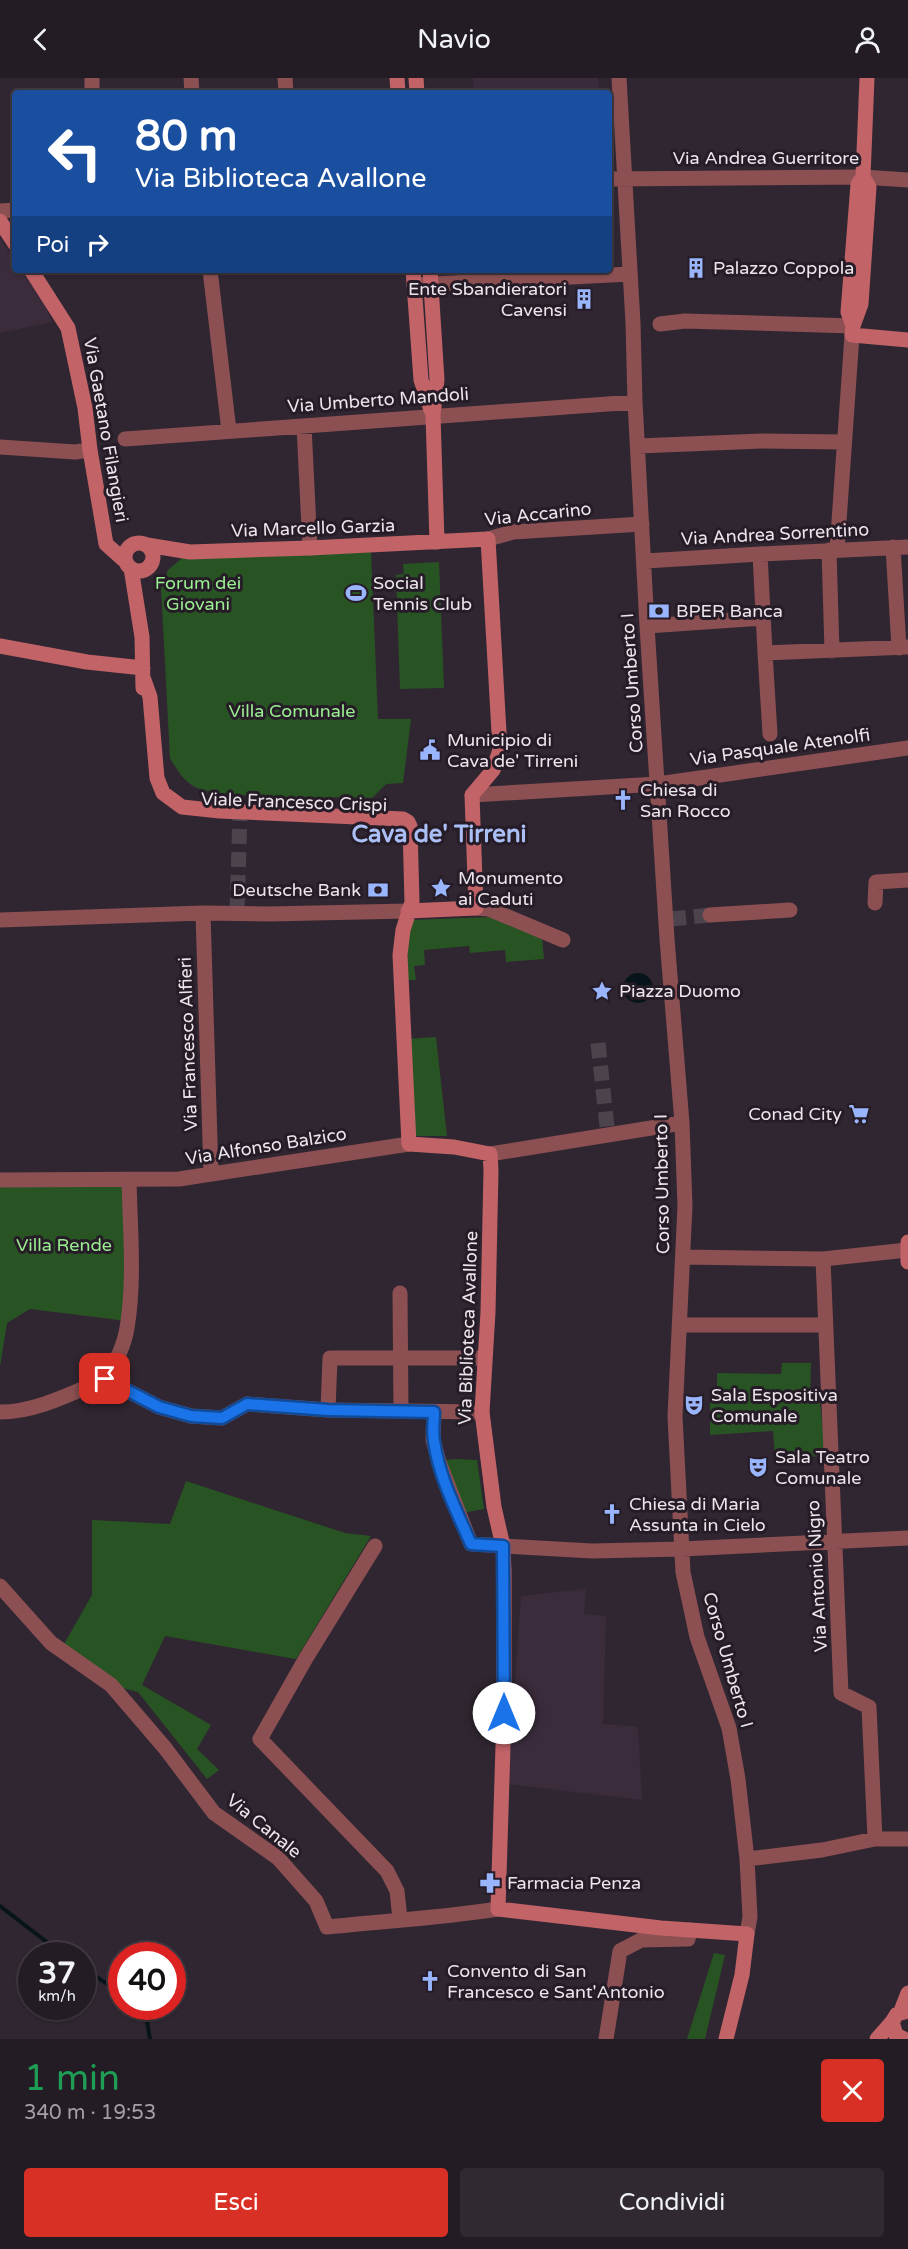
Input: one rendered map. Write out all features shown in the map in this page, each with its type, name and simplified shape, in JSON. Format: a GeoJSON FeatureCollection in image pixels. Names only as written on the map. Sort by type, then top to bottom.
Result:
{"type":"FeatureCollection","features":[{"type":"Feature","properties":{"kind":"street","name":"Corso Umberto I"},"geometry":{"type":"LineString","coordinates":[[619,78],[616,179],[630,274],[647,626],[682,1123],[685,1206],[675,1416],[682,1572],[697,1637],[729,1728],[738,1779],[747,1859],[750,1917],[742,1976],[727,2038]]}},
{"type":"Feature","properties":{"kind":"street"},"geometry":{"type":"LineString","coordinates":[[832,651],[833,550],[852,331],[861,304],[869,187],[863,177],[867,78]]}},
{"type":"Feature","properties":{"kind":"street","name":"Via Andrea Guerritore"},"geometry":{"type":"LineString","coordinates":[[616,179],[863,177],[908,180]]}},
{"type":"Feature","properties":{"kind":"street"},"geometry":{"type":"LineString","coordinates":[[0,220],[12,239]]}},
{"type":"Feature","properties":{"kind":"street","name":"Via Gaetano Filangieri"},"geometry":{"type":"LineString","coordinates":[[33,273],[68,328],[85,408],[106,544],[129,565]]}},
{"type":"Feature","properties":{"kind":"street"},"geometry":{"type":"LineString","coordinates":[[210,273],[229,431]]}},
{"type":"Feature","properties":{"kind":"street"},"geometry":{"type":"LineString","coordinates":[[433,415],[421,380],[414,278],[630,274]]}},
{"type":"Feature","properties":{"kind":"street"},"geometry":{"type":"LineString","coordinates":[[431,277],[437,380],[433,415],[437,543]]}},
{"type":"Feature","properties":{"kind":"street"},"geometry":{"type":"LineString","coordinates":[[660,324],[685,321],[852,331],[908,331]]}},
{"type":"Feature","properties":{"kind":"street"},"geometry":{"type":"LineString","coordinates":[[852,331],[908,340]]}},
{"type":"Feature","properties":{"kind":"street","name":"Via Umberto Mandoli"},"geometry":{"type":"LineString","coordinates":[[125,439],[635,402]]}},
{"type":"Feature","properties":{"kind":"street"},"geometry":{"type":"LineString","coordinates":[[304,426],[310,548]]}},
{"type":"Feature","properties":{"kind":"street"},"geometry":{"type":"LineString","coordinates":[[638,446],[762,441],[844,442]]}},
{"type":"Feature","properties":{"kind":"street"},"geometry":{"type":"LineString","coordinates":[[0,447],[75,452],[90,450]]}},
{"type":"Feature","properties":{"kind":"street","name":"Via Accarino"},"geometry":{"type":"LineString","coordinates":[[437,543],[488,539],[513,532],[642,524]]}},
{"type":"Feature","properties":{"kind":"street"},"geometry":{"type":"LineString","coordinates":[[476,908],[472,795],[493,770],[501,750],[488,539]]}},
{"type":"Feature","properties":{"kind":"street"},"geometry":{"type":"LineString","coordinates":[[139,543],[190,552],[138,571],[129,565],[126,553],[130,546],[139,543]]}},
{"type":"Feature","properties":{"kind":"street","name":"Via Marcello Garzia"},"geometry":{"type":"LineString","coordinates":[[190,552],[437,543]]}},
{"type":"Feature","properties":{"kind":"street","name":"Viale Francesco Crispi"},"geometry":{"type":"LineString","coordinates":[[137,603],[150,565],[152,552],[147,545]]}},
{"type":"Feature","properties":{"kind":"street"},"geometry":{"type":"LineString","coordinates":[[765,653],[904,648],[900,547]]}},
{"type":"Feature","properties":{"kind":"street","name":"Via Andrea Sorrentino"},"geometry":{"type":"LineString","coordinates":[[645,561],[900,547]]}},
{"type":"Feature","properties":{"kind":"street"},"geometry":{"type":"LineString","coordinates":[[760,554],[770,734]]}},
{"type":"Feature","properties":{"kind":"street","name":"Viale Francesco Crispi"},"geometry":{"type":"LineString","coordinates":[[129,565],[142,637],[141,697],[147,782],[153,793],[167,808],[179,815],[196,818],[399,827],[402,833],[403,902],[408,911]]}},
{"type":"Feature","properties":{"kind":"street"},"geometry":{"type":"LineString","coordinates":[[647,626],[763,618]]}},
{"type":"Feature","properties":{"kind":"street"},"geometry":{"type":"LineString","coordinates":[[0,646],[143,674]]}},
{"type":"Feature","properties":{"kind":"street","name":"Viale Francesco Crispi"},"geometry":{"type":"LineString","coordinates":[[143,674],[150,697],[157,778],[163,793],[182,807],[220,811],[403,819],[410,826],[412,902],[408,911]]}},
{"type":"Feature","properties":{"kind":"street","name":"Via Pasquale Atenolfi"},"geometry":{"type":"LineString","coordinates":[[472,795],[658,784],[908,748]]}},
{"type":"Feature","properties":{"kind":"street"},"geometry":{"type":"LineString","coordinates":[[875,903],[876,882],[908,879]]}},
{"type":"Feature","properties":{"kind":"street"},"geometry":{"type":"LineString","coordinates":[[0,920],[203,913],[268,914],[476,908],[489,909],[563,940]]}},
{"type":"Feature","properties":{"kind":"street"},"geometry":{"type":"LineString","coordinates":[[710,915],[790,910]]}},
{"type":"Feature","properties":{"kind":"street"},"geometry":{"type":"LineString","coordinates":[[408,911],[400,955],[409,1144]]}},
{"type":"Feature","properties":{"kind":"street","name":"Via Francesco Alfieri"},"geometry":{"type":"LineString","coordinates":[[203,913],[212,1174]]}},
{"type":"Feature","properties":{"kind":"street","name":"Via Alfonso Balzico"},"geometry":{"type":"LineString","coordinates":[[0,1180],[179,1179],[409,1144],[454,1147],[489,1154],[682,1123]]}},
{"type":"Feature","properties":{"kind":"street","name":"Via Biblioteca Avallone"},"geometry":{"type":"LineString","coordinates":[[434,1412],[433,1440],[439,1462],[471,1544],[503,1546],[494,1507],[482,1412],[488,1312],[491,1170],[489,1154]]}},
{"type":"Feature","properties":{"kind":"street"},"geometry":{"type":"LineString","coordinates":[[0,1412],[12,1412],[57,1400],[105,1379],[116,1364],[127,1329],[130,1282],[129,1179]]}},
{"type":"Feature","properties":{"kind":"street"},"geometry":{"type":"LineString","coordinates":[[683,1257],[823,1259],[908,1252]]}},
{"type":"Feature","properties":{"kind":"street","name":"Via Antonio Nigro"},"geometry":{"type":"LineString","coordinates":[[823,1259],[841,1693],[869,1707],[875,1839]]}},
{"type":"Feature","properties":{"kind":"street"},"geometry":{"type":"LineString","coordinates":[[400,1293],[401,1411]]}},
{"type":"Feature","properties":{"kind":"street"},"geometry":{"type":"LineString","coordinates":[[679,1325],[824,1324]]}},
{"type":"Feature","properties":{"kind":"street"},"geometry":{"type":"LineString","coordinates":[[328,1410],[330,1358],[484,1358]]}},
{"type":"Feature","properties":{"kind":"street"},"geometry":{"type":"LineString","coordinates":[[105,1379],[159,1407],[191,1416],[222,1418],[247,1404],[328,1410],[482,1412]]}},
{"type":"Feature","properties":{"kind":"street"},"geometry":{"type":"LineString","coordinates":[[747,1934],[498,1909],[504,1713],[503,1546],[592,1551],[908,1538]]}},
{"type":"Feature","properties":{"kind":"street"},"geometry":{"type":"LineString","coordinates":[[375,1546],[306,1658],[260,1739],[387,1871],[397,1891],[400,1919]]}},
{"type":"Feature","properties":{"kind":"street","name":"Via Canale"},"geometry":{"type":"LineString","coordinates":[[1,1587],[51,1643],[111,1685],[165,1748],[214,1813],[278,1858],[316,1901],[327,1927],[462,1915],[498,1909]]}},
{"type":"Feature","properties":{"kind":"street"},"geometry":{"type":"LineString","coordinates":[[747,1859],[822,1850],[875,1839],[908,1839]]}},
{"type":"Feature","properties":{"kind":"street"},"geometry":{"type":"LineString","coordinates":[[606,2039],[620,1952],[641,1940],[688,1939],[690,1930]]}},
{"type":"Feature","properties":{"kind":"street"},"geometry":{"type":"LineString","coordinates":[[902,2039],[893,2031],[908,1993]]}},
{"type":"Feature","properties":{"kind":"street"},"geometry":{"type":"LineString","coordinates":[[877,2039],[900,2015]]}},
{"type":"Feature","properties":{"kind":"shaded area"},"geometry":{"type":"Polygon","coordinates":[[[473,78],[598,78],[599,90],[474,90],[473,78]]]}},
{"type":"Feature","properties":{"kind":"shaded area"},"geometry":{"type":"Polygon","coordinates":[[[0,238],[12,256],[12,273],[23,273],[46,307],[52,322],[0,333],[0,238]]]}},
{"type":"Feature","properties":{"kind":"shaded area"},"geometry":{"type":"Polygon","coordinates":[[[638,973],[644,974],[652,982],[652,994],[644,1002],[638,1003],[632,1002],[624,994],[623,988],[624,982],[632,974],[638,973]]]}},
{"type":"Feature","properties":{"kind":"shaded area"},"geometry":{"type":"Polygon","coordinates":[[[586,1589],[584,1614],[606,1616],[603,1724],[638,1727],[642,1800],[508,1784],[521,1596],[586,1589]]]}},
{"type":"Feature","properties":{"kind":"green space","name":"Villa Comunale"},"geometry":{"type":"Polygon","coordinates":[[[371,552],[378,719],[411,719],[403,783],[386,784],[372,798],[226,794],[206,790],[189,783],[170,758],[161,588],[168,570],[182,558],[371,552]]]}},
{"type":"Feature","properties":{"kind":"green space"},"geometry":{"type":"Polygon","coordinates":[[[439,562],[444,688],[400,689],[396,575],[404,574],[403,564],[439,562]]]}},
{"type":"Feature","properties":{"kind":"green space"},"geometry":{"type":"Polygon","coordinates":[[[491,917],[542,938],[544,959],[506,962],[505,950],[470,953],[469,946],[424,950],[425,965],[414,966],[416,980],[405,980],[411,920],[491,917]]]}},
{"type":"Feature","properties":{"kind":"green space"},"geometry":{"type":"Polygon","coordinates":[[[436,1037],[447,1136],[414,1136],[408,1039],[436,1037]]]}},
{"type":"Feature","properties":{"kind":"green space","name":"Villa Rende"},"geometry":{"type":"Polygon","coordinates":[[[0,1180],[129,1180],[127,1321],[30,1309],[7,1323],[0,1367],[0,1180]]]}},
{"type":"Feature","properties":{"kind":"green space"},"geometry":{"type":"Polygon","coordinates":[[[782,1363],[811,1363],[810,1403],[820,1403],[826,1456],[775,1458],[773,1431],[710,1435],[710,1393],[717,1393],[717,1373],[781,1374],[782,1363]]]}},
{"type":"Feature","properties":{"kind":"green space"},"geometry":{"type":"Polygon","coordinates":[[[442,1460],[477,1460],[484,1509],[462,1513],[442,1460]]]}},
{"type":"Feature","properties":{"kind":"green space"},"geometry":{"type":"Polygon","coordinates":[[[186,1481],[345,1533],[371,1536],[296,1659],[165,1636],[142,1685],[211,1725],[197,1749],[219,1770],[207,1779],[138,1692],[111,1685],[64,1644],[92,1595],[92,1520],[170,1524],[186,1481]]]}},
{"type":"Feature","properties":{"kind":"green space"},"geometry":{"type":"Polygon","coordinates":[[[714,1953],[725,1955],[705,2039],[687,2039],[714,1953]]]}},
{"type":"Feature","properties":{"kind":"waterway"},"geometry":{"type":"LineString","coordinates":[[0,1906],[47,1942]]}},
{"type":"Feature","properties":{"kind":"waterway"},"geometry":{"type":"LineString","coordinates":[[96,1977],[108,1984]]}},
{"type":"Feature","properties":{"kind":"waterway"},"geometry":{"type":"LineString","coordinates":[[147,2020],[150,2039]]}},
{"type":"Feature","properties":{"kind":"tunnel"},"geometry":{"type":"LineString","coordinates":[[237,913],[240,812]]}},
{"type":"Feature","properties":{"kind":"tunnel"},"geometry":{"type":"LineString","coordinates":[[671,919],[710,915]]}},
{"type":"Feature","properties":{"kind":"tunnel"},"geometry":{"type":"LineString","coordinates":[[598,1043],[608,1136]]}},
{"type":"Feature","properties":{"kind":"place","name":"Palazzo Coppola"},"geometry":{"type":"Point","coordinates":[696,268]}},
{"type":"Feature","properties":{"kind":"place","name":"Ente Sbandieratori Cavensi"},"geometry":{"type":"Point","coordinates":[584,299]}},
{"type":"Feature","properties":{"kind":"place","name":"Social Tennis Club"},"geometry":{"type":"Point","coordinates":[356,593]}},
{"type":"Feature","properties":{"kind":"place","name":"BPER Banca"},"geometry":{"type":"Point","coordinates":[659,611]}},
{"type":"Feature","properties":{"kind":"place","name":"Municipio di Cava de' Tirreni"},"geometry":{"type":"Point","coordinates":[430,750]}},
{"type":"Feature","properties":{"kind":"place","name":"Chiesa di San Rocco"},"geometry":{"type":"Point","coordinates":[623,800]}},
{"type":"Feature","properties":{"kind":"place","name":"Monumento ai Caduti"},"geometry":{"type":"Point","coordinates":[441,888]}},
{"type":"Feature","properties":{"kind":"place","name":"Deutsche Bank"},"geometry":{"type":"Point","coordinates":[378,890]}},
{"type":"Feature","properties":{"kind":"place","name":"Piazza Duomo"},"geometry":{"type":"Point","coordinates":[602,991]}},
{"type":"Feature","properties":{"kind":"place","name":"Conad City"},"geometry":{"type":"Point","coordinates":[859,1114]}},
{"type":"Feature","properties":{"kind":"place","name":"Sala Espositiva Comunale"},"geometry":{"type":"Point","coordinates":[694,1405]}},
{"type":"Feature","properties":{"kind":"place","name":"Sala Teatro Comunale"},"geometry":{"type":"Point","coordinates":[758,1467]}},
{"type":"Feature","properties":{"kind":"place","name":"Chiesa di Maria Assunta in Cielo"},"geometry":{"type":"Point","coordinates":[612,1514]}},
{"type":"Feature","properties":{"kind":"place","name":"Farmacia Penza"},"geometry":{"type":"Point","coordinates":[490,1883]}},
{"type":"Feature","properties":{"kind":"place","name":"Convento di San Francesco e Sant'Antonio"},"geometry":{"type":"Point","coordinates":[430,1981]}},
{"type":"Feature","properties":{"kind":"district","name":"Cava de' Tirreni"},"geometry":{"type":"Point","coordinates":[439,834]}},
{"type":"Feature","properties":{"kind":"route"},"geometry":{"type":"LineString","coordinates":[[105,1379],[159,1407],[191,1416],[222,1418],[247,1404],[328,1410],[434,1412],[433,1440],[439,1462],[471,1544],[503,1546],[504,1713]]}},
{"type":"Feature","properties":{"kind":"park label","name":"Forum dei Giovani"},"geometry":{"type":"Point","coordinates":[198,593]}}]}
